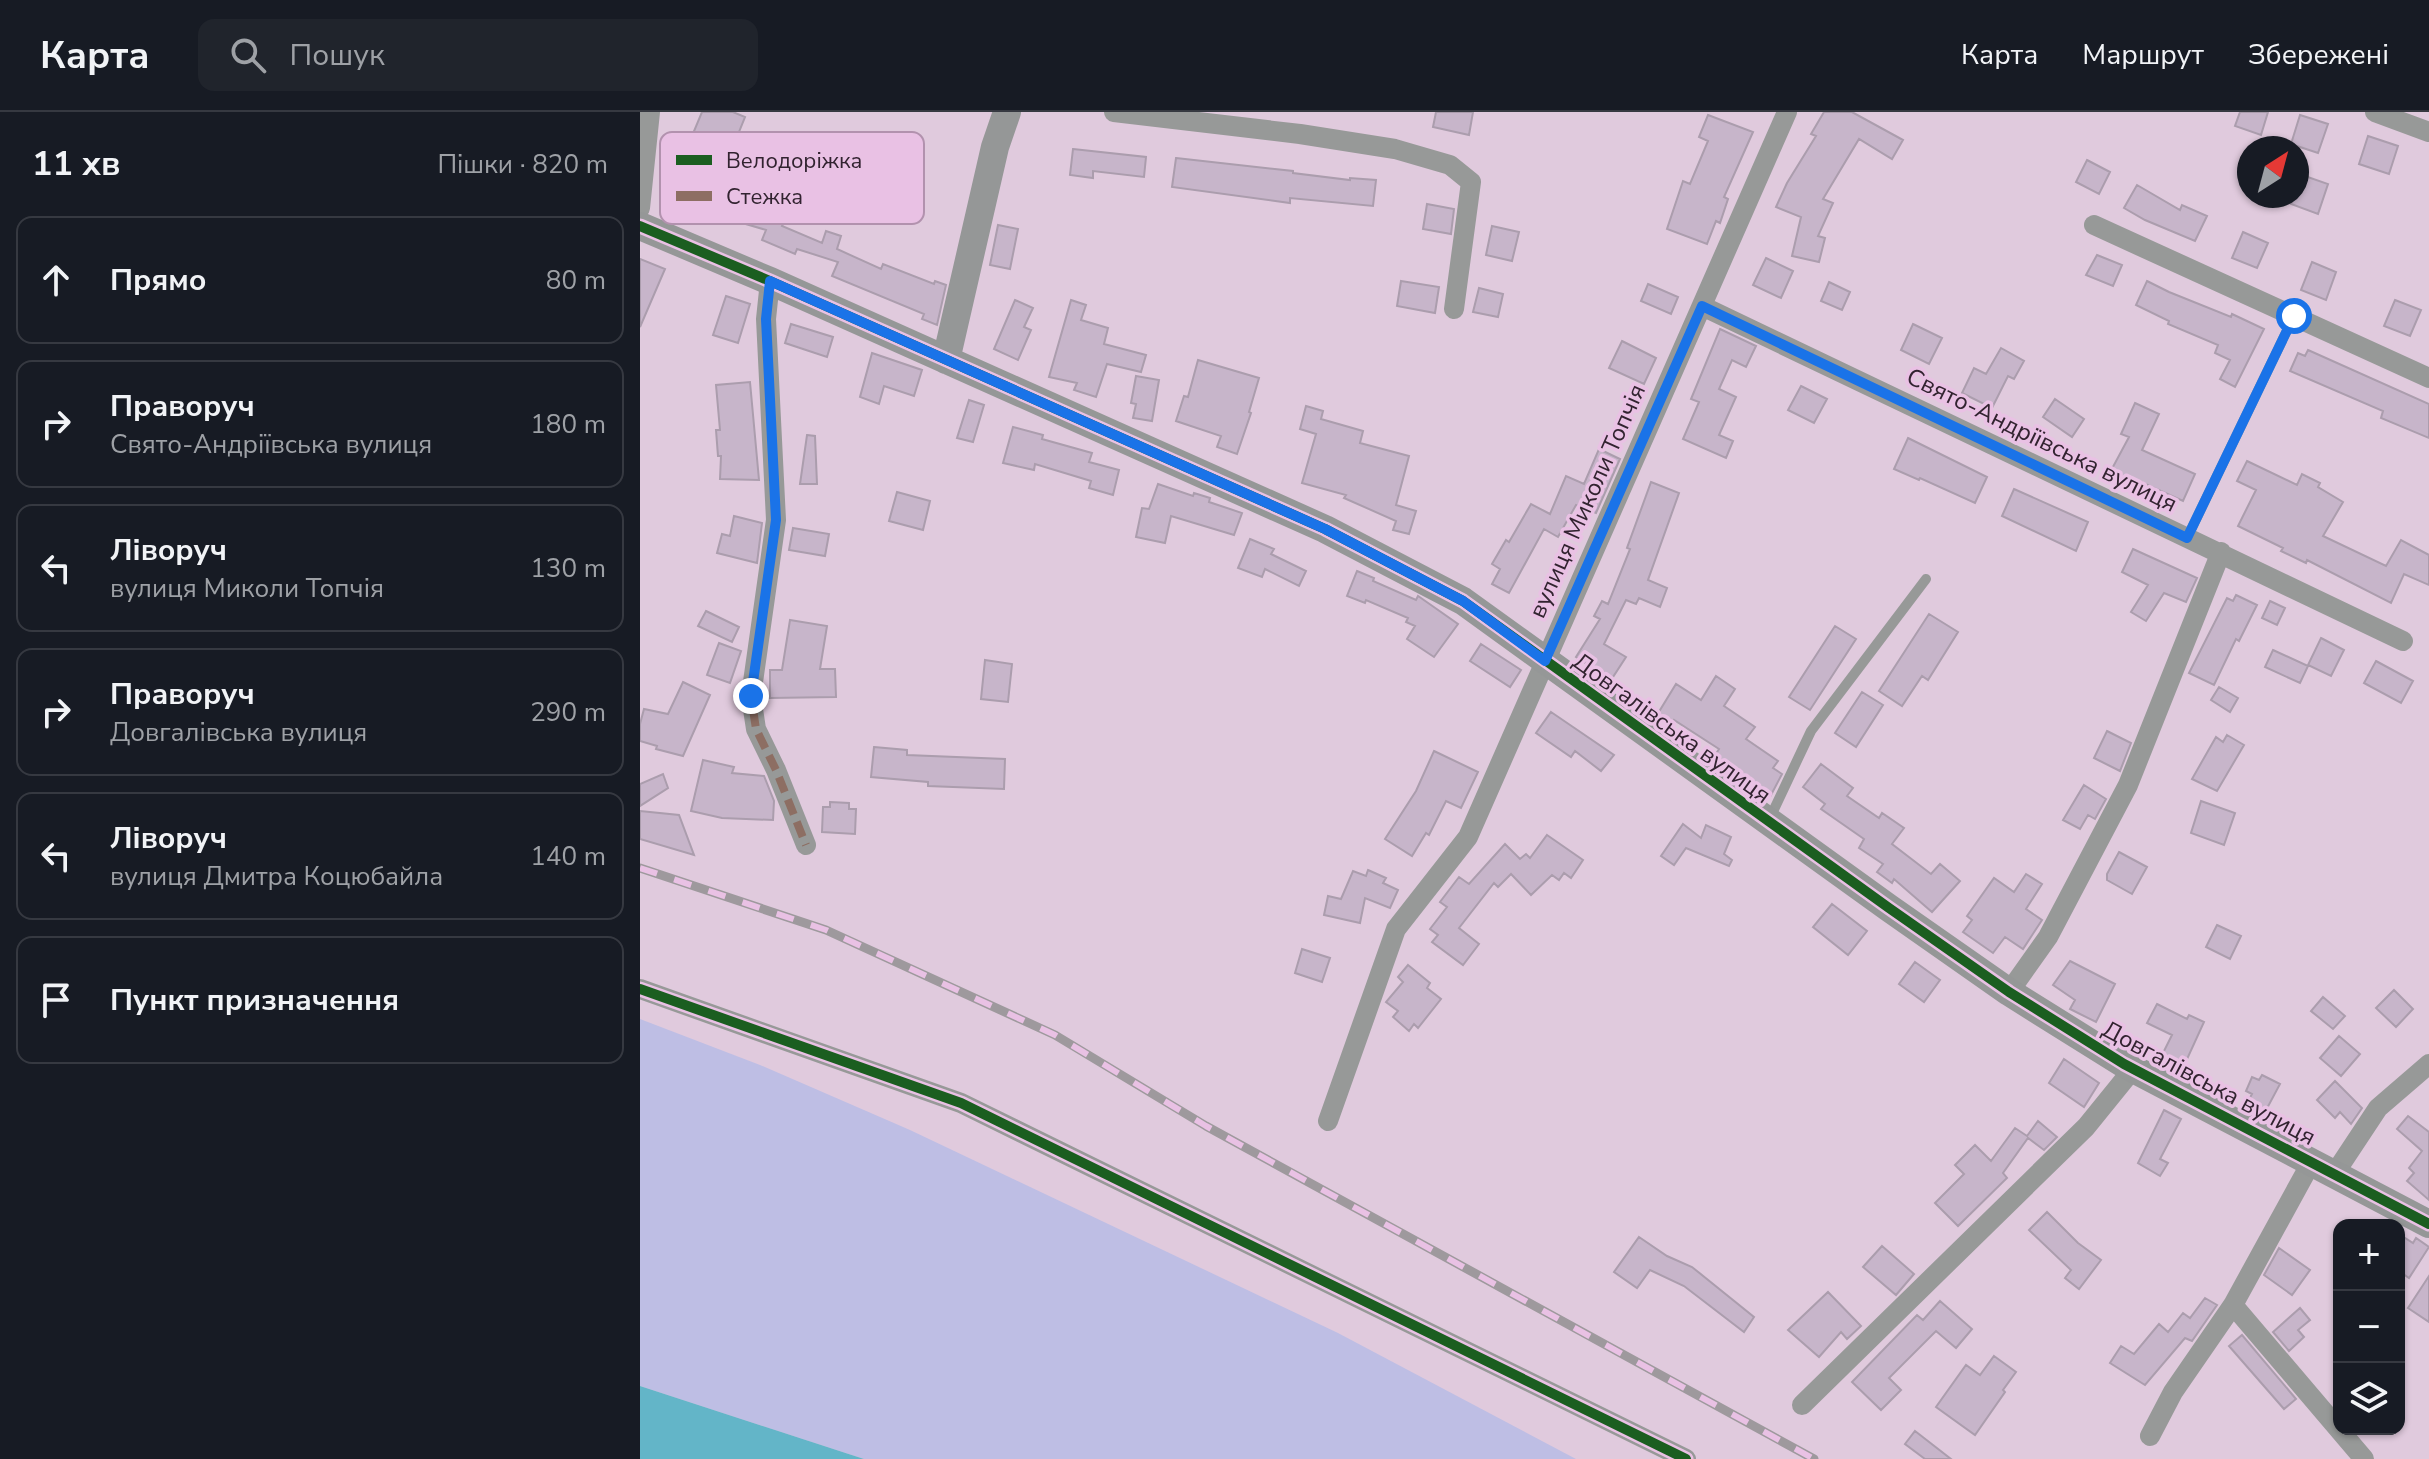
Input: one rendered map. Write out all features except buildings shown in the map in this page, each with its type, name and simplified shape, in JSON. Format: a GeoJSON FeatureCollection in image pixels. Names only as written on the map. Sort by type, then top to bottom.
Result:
{"type":"FeatureCollection","features":[{"type":"Feature","properties":{"kind":"street"},"geometry":{"type":"LineString","coordinates":[[640,208],[650,112]]}},
{"type":"Feature","properties":{"kind":"street"},"geometry":{"type":"LineString","coordinates":[[946,360],[995,147],[1007,112]]}},
{"type":"Feature","properties":{"kind":"street"},"geometry":{"type":"LineString","coordinates":[[1114,112],[1300,134],[1395,149],[1450,165],[1471,182],[1454,309]]}},
{"type":"Feature","properties":{"kind":"street","name":"вулиця Миколи Топчія"},"geometry":{"type":"LineString","coordinates":[[1328,1121],[1396,929],[1468,837],[1787,112]]}},
{"type":"Feature","properties":{"kind":"street"},"geometry":{"type":"LineString","coordinates":[[2375,112],[2429,132]]}},
{"type":"Feature","properties":{"kind":"street"},"geometry":{"type":"LineString","coordinates":[[2094,225],[2429,378]]}},
{"type":"Feature","properties":{"kind":"street","name":"Довгалівська вулиця"},"geometry":{"type":"LineString","coordinates":[[640,226],[1325,529],[1463,601],[2009,992],[2133,1069],[2429,1224]]}},
{"type":"Feature","properties":{"kind":"street"},"geometry":{"type":"LineString","coordinates":[[770,281],[766,319],[776,520],[751,696],[756,729],[806,845]]}},
{"type":"Feature","properties":{"kind":"street","name":"Свято-Андріївська вулиця"},"geometry":{"type":"LineString","coordinates":[[1702,306],[2403,641]]}},
{"type":"Feature","properties":{"kind":"street"},"geometry":{"type":"LineString","coordinates":[[2009,992],[2048,937],[2128,785],[2221,552]]}},
{"type":"Feature","properties":{"kind":"street"},"geometry":{"type":"LineString","coordinates":[[640,989],[961,1103],[1686,1459]]}},
{"type":"Feature","properties":{"kind":"street"},"geometry":{"type":"LineString","coordinates":[[2150,1436],[2173,1392],[2324,1167],[2378,1108],[2429,1064]]}},
{"type":"Feature","properties":{"kind":"street"},"geometry":{"type":"LineString","coordinates":[[1802,1405],[2086,1127],[2133,1069]]}},
{"type":"Feature","properties":{"kind":"street"},"geometry":{"type":"LineString","coordinates":[[2233,1305],[2364,1459]]}},
{"type":"Feature","properties":{"kind":"lane"},"geometry":{"type":"LineString","coordinates":[[2187,538],[2294,316]]}},
{"type":"Feature","properties":{"kind":"lane"},"geometry":{"type":"LineString","coordinates":[[1768,821],[1811,731],[1926,579]]}},
{"type":"Feature","properties":{"kind":"shaded area"},"geometry":{"type":"Polygon","coordinates":[[[640,1019],[760,1065],[910,1130],[1338,1333],[1576,1459],[864,1459],[640,1386],[640,1019]]]}},
{"type":"Feature","properties":{"kind":"shaded area"},"geometry":{"type":"Polygon","coordinates":[[[640,1386],[864,1459],[640,1459],[640,1386]]]}},
{"type":"Feature","properties":{"kind":"railway"},"geometry":{"type":"LineString","coordinates":[[640,868],[826,930],[1055,1035],[1206,1126],[1814,1459]]}},
{"type":"Feature","properties":{"kind":"marked path"},"geometry":{"type":"LineString","coordinates":[[770,281],[766,319],[776,520],[751,696],[756,729],[806,845]]}},
{"type":"Feature","properties":{"kind":"cycle path"},"geometry":{"type":"LineString","coordinates":[[640,226],[1325,529],[1463,601],[2009,992],[2124,1064],[2429,1224]]}},
{"type":"Feature","properties":{"kind":"cycle path"},"geometry":{"type":"LineString","coordinates":[[640,989],[961,1103],[1686,1459]]}},
{"type":"Feature","properties":{"kind":"route"},"geometry":{"type":"LineString","coordinates":[[751,696],[776,520],[766,319],[770,281],[1325,529],[1463,601],[1545,661],[1702,306],[2187,538],[2294,316]]}}]}
